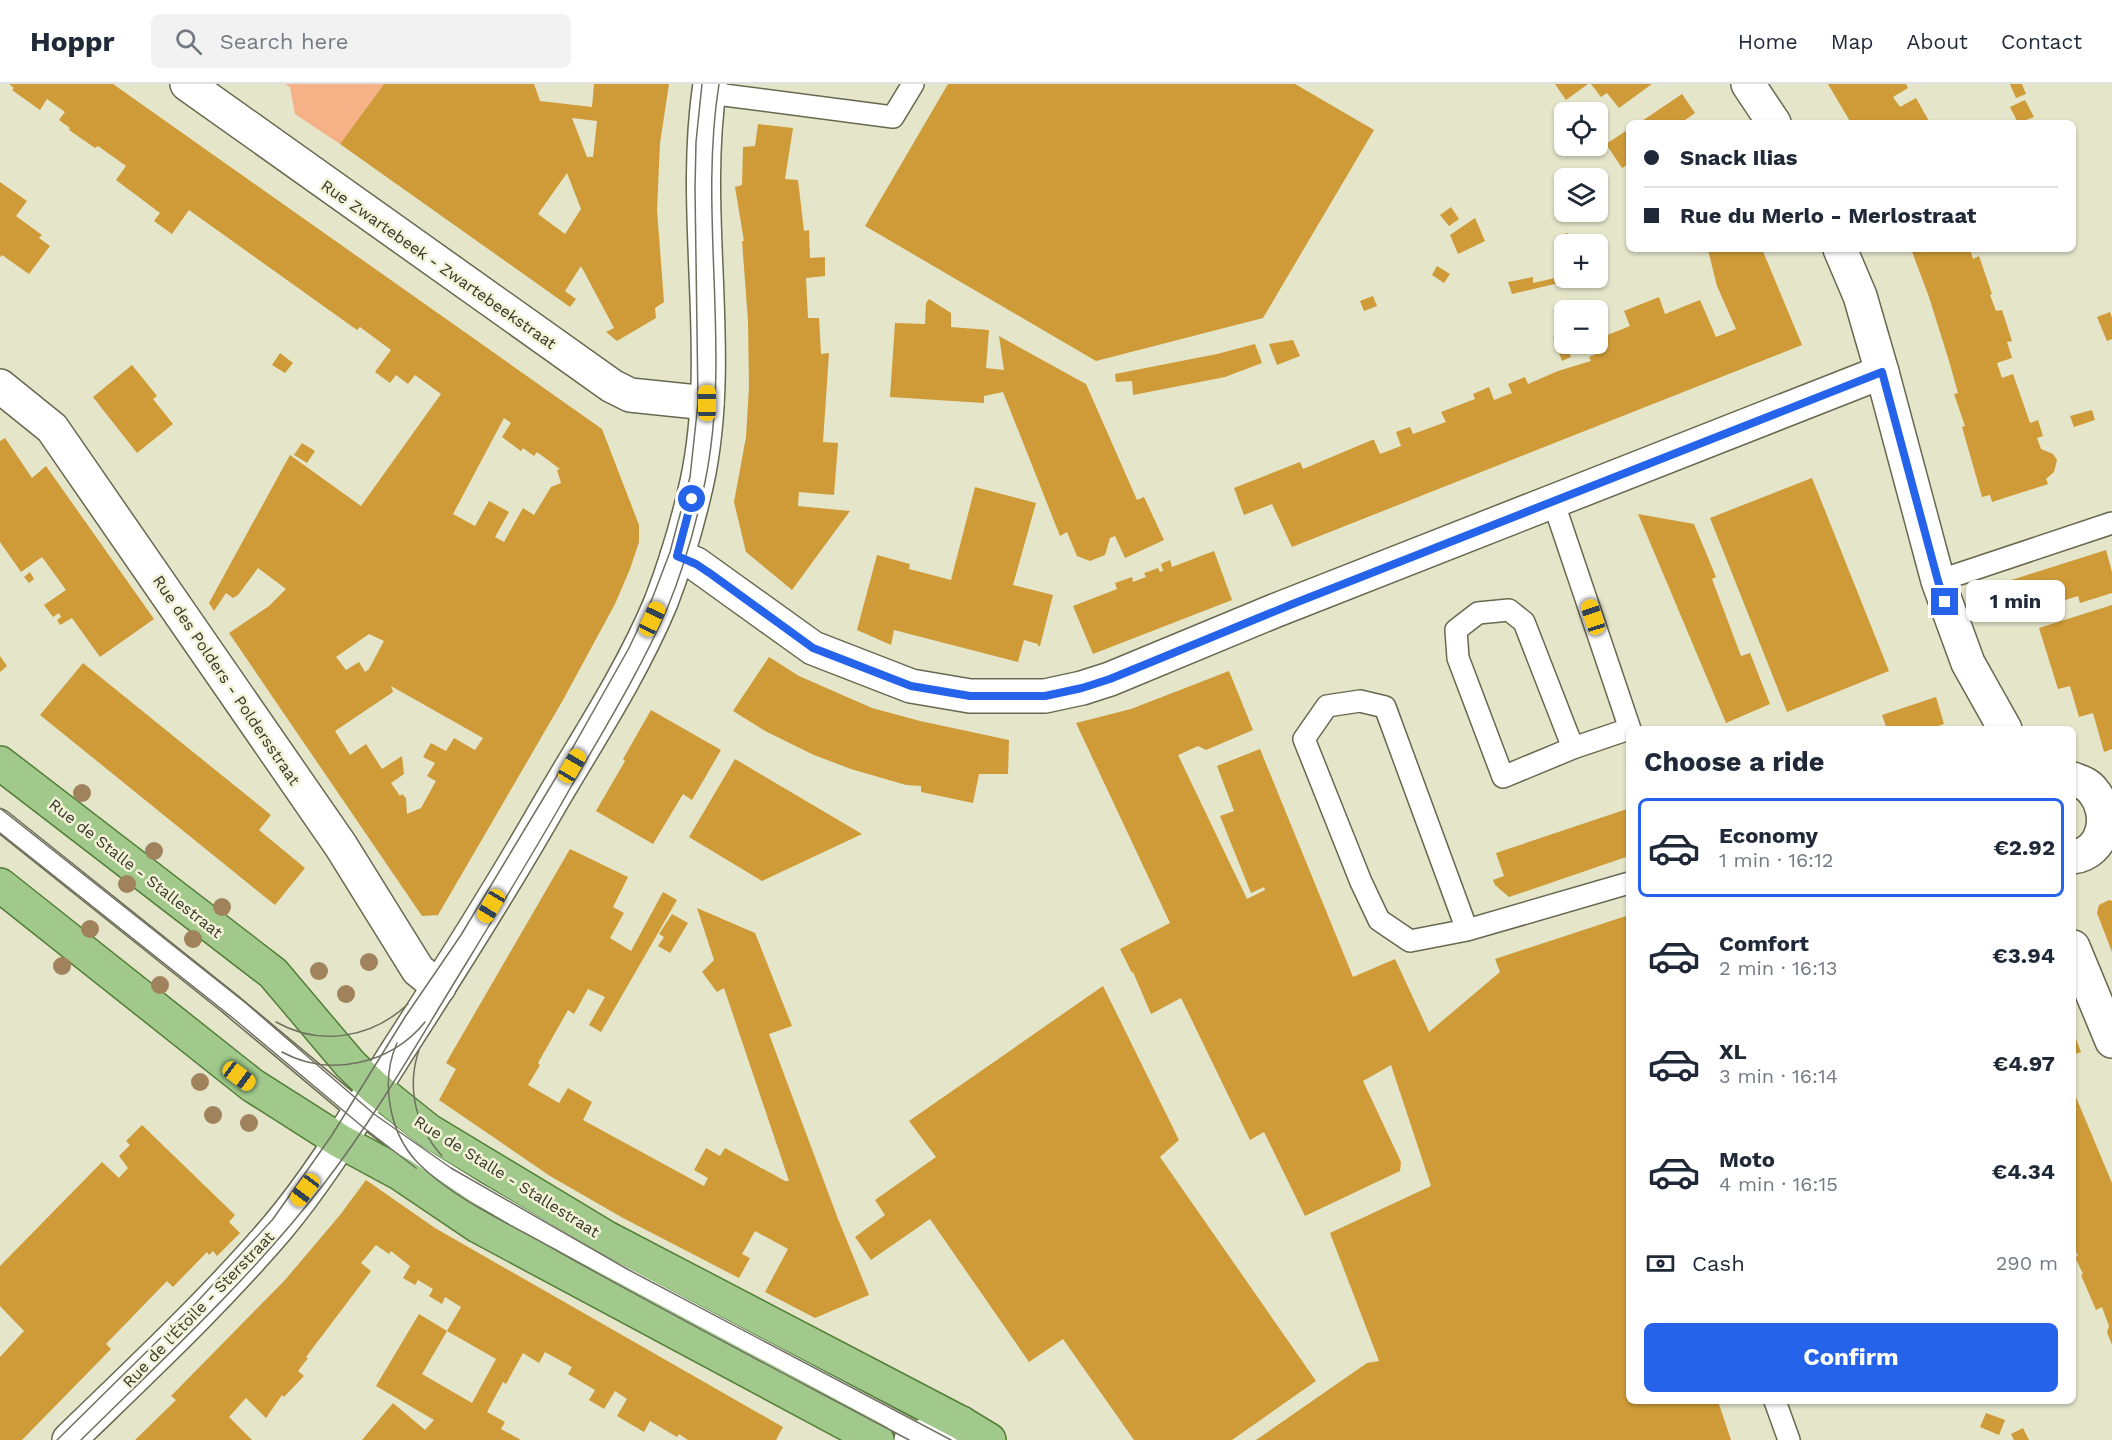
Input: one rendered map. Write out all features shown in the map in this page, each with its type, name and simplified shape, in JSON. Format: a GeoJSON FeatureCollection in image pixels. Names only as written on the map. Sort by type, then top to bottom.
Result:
{"type":"FeatureCollection","features":[{"type":"Feature","properties":{"kind":"main road","name":"Rue de Stalle - Stallestraat"},"geometry":{"type":"LineString","coordinates":[[0,763],[273,973],[350,1065],[366,1099],[429,1131],[605,1237],[961,1423],[989,1440]]}},
{"type":"Feature","properties":{"kind":"main road"},"geometry":{"type":"LineString","coordinates":[[0,885],[245,1080],[340,1141],[400,1174],[478,1226],[877,1440]]}},
{"type":"Feature","properties":{"kind":"street","name":"Rue Zwartebeek - Zwartebeekstraat"},"geometry":{"type":"LineString","coordinates":[[187,84],[612,386],[630,395],[707,403]]}},
{"type":"Feature","properties":{"kind":"street"},"geometry":{"type":"LineString","coordinates":[[1748,84],[1772,120]]}},
{"type":"Feature","properties":{"kind":"street","name":"Rue de l'Étoile - Sterstraat"},"geometry":{"type":"LineString","coordinates":[[69,1440],[248,1261],[280,1224],[340,1141],[514,867],[618,686],[660,603],[677,556],[697,478],[707,403],[703,189],[710,88]]}},
{"type":"Feature","properties":{"kind":"street"},"geometry":{"type":"LineString","coordinates":[[1841,252],[1860,296],[1938,581],[1968,663],[2003,726]]}},
{"type":"Feature","properties":{"kind":"street"},"geometry":{"type":"LineString","coordinates":[[677,556],[696,564],[711,574],[813,648],[911,686],[970,696],[1045,696],[1103,682],[1274,611],[1882,372]]}},
{"type":"Feature","properties":{"kind":"street","name":"Rue des Polders - Poldersstraat"},"geometry":{"type":"LineString","coordinates":[[0,386],[52,428],[341,846],[418,969],[439,987]]}},
{"type":"Feature","properties":{"kind":"street"},"geometry":{"type":"LineString","coordinates":[[2076,781],[2092,789],[2101,800],[2108,831],[2090,850],[2076,856]]}},
{"type":"Feature","properties":{"kind":"street"},"geometry":{"type":"LineString","coordinates":[[2076,954],[2112,1041]]}},
{"type":"Feature","properties":{"kind":"street"},"geometry":{"type":"LineString","coordinates":[[922,1439],[961,1423]]}},
{"type":"Feature","properties":{"kind":"lane"},"geometry":{"type":"LineString","coordinates":[[710,88],[893,117],[913,84]]}},
{"type":"Feature","properties":{"kind":"lane"},"geometry":{"type":"LineString","coordinates":[[1553,501],[1628,726]]}},
{"type":"Feature","properties":{"kind":"lane"},"geometry":{"type":"LineString","coordinates":[[1938,581],[2112,523]]}},
{"type":"Feature","properties":{"kind":"lane"},"geometry":{"type":"LineString","coordinates":[[1573,748],[1524,622],[1509,610],[1478,613],[1456,630],[1458,658],[1503,777],[1573,748],[1626,730]]}},
{"type":"Feature","properties":{"kind":"lane"},"geometry":{"type":"LineString","coordinates":[[1467,930],[1385,707],[1360,701],[1327,706],[1304,740],[1361,882],[1379,920],[1410,941],[1467,930],[1626,884]]}},
{"type":"Feature","properties":{"kind":"lane","name":"Rue de Stalle - Stallestraat"},"geometry":{"type":"LineString","coordinates":[[0,820],[229,1003],[366,1099],[424,1160],[597,1263],[922,1439]]}},
{"type":"Feature","properties":{"kind":"lane"},"geometry":{"type":"LineString","coordinates":[[1776,1404],[1789,1440]]}},
{"type":"Feature","properties":{"kind":"shaded area"},"geometry":{"type":"Polygon","coordinates":[[[285,84],[384,84],[340,144],[295,114],[290,87],[285,84]]]}},
{"type":"Feature","properties":{"kind":"building"},"geometry":{"type":"Polygon","coordinates":[[[9,84],[113,84],[602,429],[639,525],[639,542],[630,569],[615,604],[563,700],[438,915],[422,916],[229,633],[269,606],[286,589],[258,568],[238,595],[233,598],[226,593],[214,611],[209,603],[290,455],[361,506],[441,394],[415,375],[408,384],[396,375],[390,383],[375,372],[391,350],[360,327],[357,330],[189,210],[172,234],[154,221],[160,213],[116,180],[126,166],[98,146],[95,148],[69,130],[70,128],[59,120],[65,112],[47,99],[40,110],[12,90],[14,88],[9,84]],[[504,418],[453,514],[475,526],[489,501],[509,512],[495,537],[504,542],[523,508],[534,515],[551,487],[561,483],[557,470],[560,469],[537,452],[534,456],[523,448],[521,451],[502,437],[511,423],[504,418]],[[369,634],[336,657],[346,670],[359,662],[365,672],[369,669],[384,641],[369,634]],[[391,686],[393,692],[335,731],[350,755],[366,744],[382,769],[402,756],[404,774],[391,783],[400,796],[402,794],[406,798],[407,814],[421,808],[436,781],[427,776],[435,763],[423,757],[431,743],[446,751],[454,738],[475,750],[483,738],[391,686]]]}},
{"type":"Feature","properties":{"kind":"building"},"geometry":{"type":"Polygon","coordinates":[[[384,84],[534,84],[540,101],[592,107],[594,84],[669,84],[660,143],[657,210],[664,302],[655,308],[656,318],[617,341],[606,332],[614,328],[581,266],[565,291],[576,299],[570,307],[340,144],[384,84]],[[572,118],[587,157],[593,157],[597,121],[572,118]],[[567,173],[538,214],[565,234],[581,209],[567,173]]]}},
{"type":"Feature","properties":{"kind":"building"},"geometry":{"type":"Polygon","coordinates":[[[948,84],[1295,84],[1374,130],[1263,318],[1096,361],[865,226],[948,84]]]}},
{"type":"Feature","properties":{"kind":"building"},"geometry":{"type":"Polygon","coordinates":[[[1555,84],[1588,84],[1566,100],[1555,84]]]}},
{"type":"Feature","properties":{"kind":"building"},"geometry":{"type":"Polygon","coordinates":[[[1591,84],[1652,84],[1619,108],[1607,93],[1601,97],[1591,84]]]}},
{"type":"Feature","properties":{"kind":"building"},"geometry":{"type":"Polygon","coordinates":[[[1828,84],[1906,84],[1908,88],[1893,97],[1900,107],[1916,98],[1928,120],[1849,120],[1828,84]]]}},
{"type":"Feature","properties":{"kind":"building"},"geometry":{"type":"Polygon","coordinates":[[[2010,84],[2022,84],[2026,94],[2016,98],[2010,84]]]}},
{"type":"Feature","properties":{"kind":"building"},"geometry":{"type":"Polygon","coordinates":[[[1682,94],[1695,113],[1685,120],[1643,120],[1682,94]]]}},
{"type":"Feature","properties":{"kind":"building"},"geometry":{"type":"Polygon","coordinates":[[[2025,100],[2034,117],[2016,120],[2010,107],[2025,100]]]}},
{"type":"Feature","properties":{"kind":"building"},"geometry":{"type":"Polygon","coordinates":[[[758,124],[793,128],[785,179],[798,180],[804,231],[809,230],[810,258],[825,257],[825,276],[806,278],[808,318],[819,318],[821,354],[829,353],[823,442],[838,443],[834,495],[799,492],[798,506],[850,511],[792,590],[746,552],[734,502],[746,437],[749,387],[748,321],[742,241],[744,241],[735,187],[742,185],[743,147],[755,146],[758,124]]]}},
{"type":"Feature","properties":{"kind":"building"},"geometry":{"type":"Polygon","coordinates":[[[1626,131],[1626,166],[1622,168],[1608,147],[1608,143],[1626,131]]]}},
{"type":"Feature","properties":{"kind":"building"},"geometry":{"type":"Polygon","coordinates":[[[0,182],[27,201],[16,216],[42,235],[39,238],[50,246],[29,274],[2,255],[0,257],[0,182]]]}},
{"type":"Feature","properties":{"kind":"building"},"geometry":{"type":"Polygon","coordinates":[[[1451,207],[1459,219],[1449,226],[1440,215],[1451,207]]]}},
{"type":"Feature","properties":{"kind":"building"},"geometry":{"type":"Polygon","coordinates":[[[1475,218],[1485,241],[1458,254],[1450,235],[1475,218]]]}},
{"type":"Feature","properties":{"kind":"building"},"geometry":{"type":"Polygon","coordinates":[[[1708,252],[1763,252],[1802,345],[1292,547],[1272,504],[1244,515],[1234,488],[1300,462],[1303,469],[1372,440],[1380,454],[1401,446],[1396,432],[1410,427],[1413,434],[1446,422],[1441,412],[1475,399],[1473,394],[1489,387],[1494,400],[1512,393],[1508,384],[1525,377],[1528,384],[1558,371],[1591,361],[1589,357],[1596,354],[1608,354],[1608,335],[1630,326],[1624,311],[1659,297],[1665,314],[1700,300],[1716,337],[1736,329],[1717,286],[1708,252]]]}},
{"type":"Feature","properties":{"kind":"building"},"geometry":{"type":"Polygon","coordinates":[[[1912,252],[1971,252],[1973,259],[1979,256],[1996,311],[2002,310],[2012,341],[2007,342],[2012,358],[1997,363],[2002,378],[2013,374],[2030,423],[2038,420],[2043,436],[2037,438],[2041,449],[2053,454],[2057,460],[2054,472],[2046,479],[2048,484],[1992,502],[1990,495],[1982,497],[1962,427],[1965,426],[1954,394],[1958,393],[1929,297],[1912,252]]]}},
{"type":"Feature","properties":{"kind":"building"},"geometry":{"type":"Polygon","coordinates":[[[1437,266],[1450,274],[1444,283],[1432,275],[1437,266]]]}},
{"type":"Feature","properties":{"kind":"building"},"geometry":{"type":"Polygon","coordinates":[[[1533,277],[1533,283],[1554,278],[1554,284],[1512,294],[1508,282],[1533,277]]]}},
{"type":"Feature","properties":{"kind":"building"},"geometry":{"type":"Polygon","coordinates":[[[1373,296],[1377,306],[1364,311],[1360,301],[1373,296]]]}},
{"type":"Feature","properties":{"kind":"building"},"geometry":{"type":"Polygon","coordinates":[[[929,299],[951,313],[951,327],[989,330],[986,368],[1004,370],[999,336],[1086,384],[1137,500],[1144,497],[1164,540],[1125,558],[1115,536],[1110,538],[1105,555],[1090,561],[1077,556],[1067,532],[1060,536],[1003,392],[984,396],[984,403],[890,397],[895,323],[925,324],[926,303],[929,299]]]}},
{"type":"Feature","properties":{"kind":"building"},"geometry":{"type":"Polygon","coordinates":[[[2110,312],[2112,339],[2107,341],[2097,317],[2110,312]]]}},
{"type":"Feature","properties":{"kind":"building"},"geometry":{"type":"Polygon","coordinates":[[[1293,340],[1300,356],[1277,365],[1269,344],[1293,340]]]}},
{"type":"Feature","properties":{"kind":"building"},"geometry":{"type":"Polygon","coordinates":[[[1255,344],[1262,363],[1225,377],[1133,395],[1132,381],[1116,382],[1115,374],[1217,354],[1255,344]]]}},
{"type":"Feature","properties":{"kind":"building"},"geometry":{"type":"Polygon","coordinates":[[[280,353],[293,363],[285,373],[272,365],[280,353]]]}},
{"type":"Feature","properties":{"kind":"building"},"geometry":{"type":"Polygon","coordinates":[[[1559,354],[1570,354],[1571,357],[1562,361],[1559,354]]]}},
{"type":"Feature","properties":{"kind":"building"},"geometry":{"type":"Polygon","coordinates":[[[132,365],[157,396],[153,399],[173,424],[137,453],[93,397],[132,365]]]}},
{"type":"Feature","properties":{"kind":"building"},"geometry":{"type":"Polygon","coordinates":[[[2092,410],[2095,420],[2074,427],[2070,416],[2092,410]]]}},
{"type":"Feature","properties":{"kind":"building"},"geometry":{"type":"Polygon","coordinates":[[[5,438],[32,478],[46,466],[154,619],[100,657],[72,618],[60,625],[57,620],[61,617],[59,613],[53,617],[44,605],[66,590],[42,557],[21,572],[0,542],[0,441],[5,438]]]}},
{"type":"Feature","properties":{"kind":"building"},"geometry":{"type":"Polygon","coordinates":[[[302,443],[315,451],[307,463],[294,455],[302,443]]]}},
{"type":"Feature","properties":{"kind":"building"},"geometry":{"type":"Polygon","coordinates":[[[1812,478],[1889,671],[1787,712],[1710,518],[1812,478]]]}},
{"type":"Feature","properties":{"kind":"building"},"geometry":{"type":"Polygon","coordinates":[[[975,487],[1036,503],[1013,585],[1053,595],[1040,646],[1024,640],[1018,662],[894,630],[891,645],[857,630],[877,555],[910,564],[909,569],[951,580],[975,487]]]}},
{"type":"Feature","properties":{"kind":"building"},"geometry":{"type":"Polygon","coordinates":[[[1638,514],[1694,524],[1716,577],[1712,579],[1741,656],[1750,653],[1770,704],[1726,723],[1638,514]]]}},
{"type":"Feature","properties":{"kind":"building"},"geometry":{"type":"Polygon","coordinates":[[[2106,550],[2112,572],[2112,593],[2080,603],[2078,596],[2015,616],[2005,582],[2106,550]]]}},
{"type":"Feature","properties":{"kind":"building"},"geometry":{"type":"Polygon","coordinates":[[[1214,551],[1232,600],[1093,654],[1073,606],[1117,589],[1115,583],[1132,577],[1133,582],[1146,577],[1144,573],[1158,568],[1160,572],[1163,571],[1161,564],[1170,560],[1172,567],[1214,551]]]}},
{"type":"Feature","properties":{"kind":"building"},"geometry":{"type":"Polygon","coordinates":[[[30,572],[34,579],[29,583],[24,577],[30,572]]]}},
{"type":"Feature","properties":{"kind":"building"},"geometry":{"type":"Polygon","coordinates":[[[2112,605],[2112,749],[2104,752],[2093,713],[2079,717],[2070,686],[2058,689],[2039,628],[2112,605]]]}},
{"type":"Feature","properties":{"kind":"building"},"geometry":{"type":"Polygon","coordinates":[[[0,656],[7,666],[0,672],[0,656]]]}},
{"type":"Feature","properties":{"kind":"building"},"geometry":{"type":"Polygon","coordinates":[[[769,657],[799,676],[872,708],[1009,740],[1008,774],[979,774],[973,803],[921,792],[921,786],[906,785],[851,769],[814,755],[767,732],[733,711],[769,657]]]}},
{"type":"Feature","properties":{"kind":"building"},"geometry":{"type":"Polygon","coordinates":[[[83,663],[271,815],[259,830],[305,868],[275,905],[40,715],[83,663]]]}},
{"type":"Feature","properties":{"kind":"building"},"geometry":{"type":"Polygon","coordinates":[[[1229,671],[1253,730],[1206,750],[1198,746],[1178,755],[1247,899],[1265,890],[1264,887],[1251,893],[1220,816],[1234,811],[1217,766],[1260,749],[1353,977],[1395,959],[1429,1032],[1500,972],[1495,959],[1626,916],[1626,1404],[1719,1404],[1731,1440],[1256,1440],[1367,1363],[1379,1361],[1330,1233],[1431,1186],[1391,1065],[1363,1081],[1401,1162],[1400,1171],[1305,1216],[1264,1132],[1250,1140],[1181,998],[1151,1014],[1133,972],[1120,949],[1170,923],[1076,723],[1131,709],[1229,671]]]}},
{"type":"Feature","properties":{"kind":"building"},"geometry":{"type":"Polygon","coordinates":[[[1936,697],[1944,724],[1938,726],[1886,726],[1882,715],[1936,697]]]}},
{"type":"Feature","properties":{"kind":"building"},"geometry":{"type":"Polygon","coordinates":[[[651,710],[721,750],[692,800],[683,794],[653,844],[596,811],[651,710]]]}},
{"type":"Feature","properties":{"kind":"building"},"geometry":{"type":"Polygon","coordinates":[[[735,759],[862,834],[762,881],[689,837],[735,759]]]}},
{"type":"Feature","properties":{"kind":"building"},"geometry":{"type":"Polygon","coordinates":[[[1626,809],[1626,857],[1509,897],[1495,885],[1493,880],[1504,876],[1496,853],[1626,809]]]}},
{"type":"Feature","properties":{"kind":"building"},"geometry":{"type":"Polygon","coordinates":[[[570,849],[628,877],[613,907],[624,913],[610,938],[631,951],[663,892],[677,900],[601,1032],[589,1025],[605,997],[588,989],[574,1014],[568,1010],[528,1085],[559,1103],[568,1088],[592,1102],[583,1120],[704,1186],[708,1178],[694,1170],[706,1148],[720,1156],[725,1148],[785,1181],[789,1181],[724,988],[717,992],[702,972],[714,960],[697,908],[755,933],[792,1026],[769,1034],[869,1295],[815,1318],[765,1292],[788,1249],[755,1231],[742,1254],[750,1258],[739,1278],[623,1218],[550,1176],[439,1100],[456,1069],[446,1063],[570,849]]]}},
{"type":"Feature","properties":{"kind":"building"},"geometry":{"type":"Polygon","coordinates":[[[2109,900],[2112,901],[2112,952],[2097,913],[2099,905],[2109,900]]]}},
{"type":"Feature","properties":{"kind":"building"},"geometry":{"type":"Polygon","coordinates":[[[672,914],[688,923],[670,953],[658,946],[664,937],[659,934],[672,914]]]}},
{"type":"Feature","properties":{"kind":"building"},"geometry":{"type":"Polygon","coordinates":[[[1103,986],[1179,1140],[1160,1157],[1316,1381],[1232,1440],[1134,1440],[1063,1339],[1029,1362],[930,1219],[871,1260],[855,1237],[885,1215],[875,1200],[936,1157],[909,1121],[1103,986]]]}},
{"type":"Feature","properties":{"kind":"building"},"geometry":{"type":"Polygon","coordinates":[[[2076,1039],[2081,1052],[2076,1054],[2076,1039]]]}},
{"type":"Feature","properties":{"kind":"building"},"geometry":{"type":"Polygon","coordinates":[[[2076,1097],[2112,1183],[2112,1345],[2107,1332],[2109,1326],[2102,1307],[2096,1310],[2081,1275],[2083,1274],[2076,1259],[2078,1256],[2076,1252],[2076,1097]]]}},
{"type":"Feature","properties":{"kind":"building"},"geometry":{"type":"Polygon","coordinates":[[[142,1125],[235,1215],[229,1222],[240,1233],[217,1256],[213,1251],[209,1255],[207,1252],[173,1287],[167,1281],[106,1344],[111,1349],[22,1440],[0,1440],[0,1357],[24,1331],[0,1306],[0,1266],[102,1162],[119,1178],[128,1168],[119,1156],[130,1145],[126,1141],[142,1125]]]}},
{"type":"Feature","properties":{"kind":"building"},"geometry":{"type":"Polygon","coordinates":[[[366,1180],[435,1228],[783,1427],[776,1440],[688,1440],[679,1434],[677,1437],[650,1421],[644,1432],[617,1416],[627,1399],[615,1391],[604,1409],[589,1400],[595,1390],[568,1374],[572,1367],[545,1352],[539,1363],[523,1353],[506,1384],[503,1382],[487,1412],[505,1422],[501,1429],[521,1440],[362,1440],[393,1403],[425,1430],[434,1420],[376,1386],[419,1314],[447,1331],[461,1307],[445,1297],[442,1304],[429,1296],[433,1289],[418,1280],[415,1285],[403,1278],[410,1266],[391,1251],[389,1254],[376,1245],[361,1263],[371,1271],[306,1357],[308,1358],[298,1371],[304,1376],[284,1397],[282,1395],[266,1418],[246,1398],[229,1417],[252,1440],[135,1440],[176,1400],[171,1396],[285,1280],[340,1215],[366,1180]],[[447,1331],[422,1374],[472,1403],[496,1359],[447,1331]]]}},
{"type":"Feature","properties":{"kind":"building"},"geometry":{"type":"Polygon","coordinates":[[[1986,1413],[2005,1420],[1999,1435],[1980,1427],[1986,1413]]]}},
{"type":"Feature","properties":{"kind":"building"},"geometry":{"type":"Polygon","coordinates":[[[2023,1428],[2029,1440],[2014,1440],[2011,1434],[2023,1428]]]}},
{"type":"Feature","properties":{"kind":"tram line"},"geometry":{"type":"LineString","coordinates":[[57,1440],[197,1302],[273,1219],[332,1135],[405,1017],[461,935],[555,779],[629,648],[652,599],[670,552],[690,477],[698,403],[695,188],[696,142],[702,84]]}},
{"type":"Feature","properties":{"kind":"tram line"},"geometry":{"type":"LineString","coordinates":[[81,1440],[237,1285],[295,1219],[343,1158],[398,1076],[525,866],[616,710],[655,635],[667,609],[689,546],[705,482],[712,433],[716,383],[712,183],[713,134],[719,84]]}},
{"type":"Feature","properties":{"kind":"tram line"},"geometry":{"type":"LineString","coordinates":[[0,808],[247,1004],[374,1114],[451,1168],[629,1270],[951,1440]]}},
{"type":"Feature","properties":{"kind":"tram line"},"geometry":{"type":"LineString","coordinates":[[0,833],[234,1019],[364,1128],[416,1168]]}},
{"type":"Feature","properties":{"kind":"tram line"},"geometry":{"type":"LineString","coordinates":[[276,1022],[310,1035],[345,1035],[378,1025],[394,1016],[408,1004]]}},
{"type":"Feature","properties":{"kind":"tram line"},"geometry":{"type":"LineString","coordinates":[[282,1052],[300,1060],[320,1064],[339,1065],[359,1062],[378,1057],[395,1048],[425,1022]]}},
{"type":"Feature","properties":{"kind":"tram line"},"geometry":{"type":"LineString","coordinates":[[397,1043],[389,1073],[390,1106],[407,1150],[431,1175],[464,1199],[501,1220],[909,1440]]}},
{"type":"Feature","properties":{"kind":"tram line"},"geometry":{"type":"LineString","coordinates":[[419,1050],[413,1079],[416,1106],[426,1133],[442,1156]]}},
{"type":"Feature","properties":{"kind":"route"},"geometry":{"type":"LineString","coordinates":[[692,499],[677,556],[696,564],[711,574],[813,648],[911,686],[970,696],[1045,696],[1110,679],[1295,603],[1882,372],[1945,602]]}}]}
